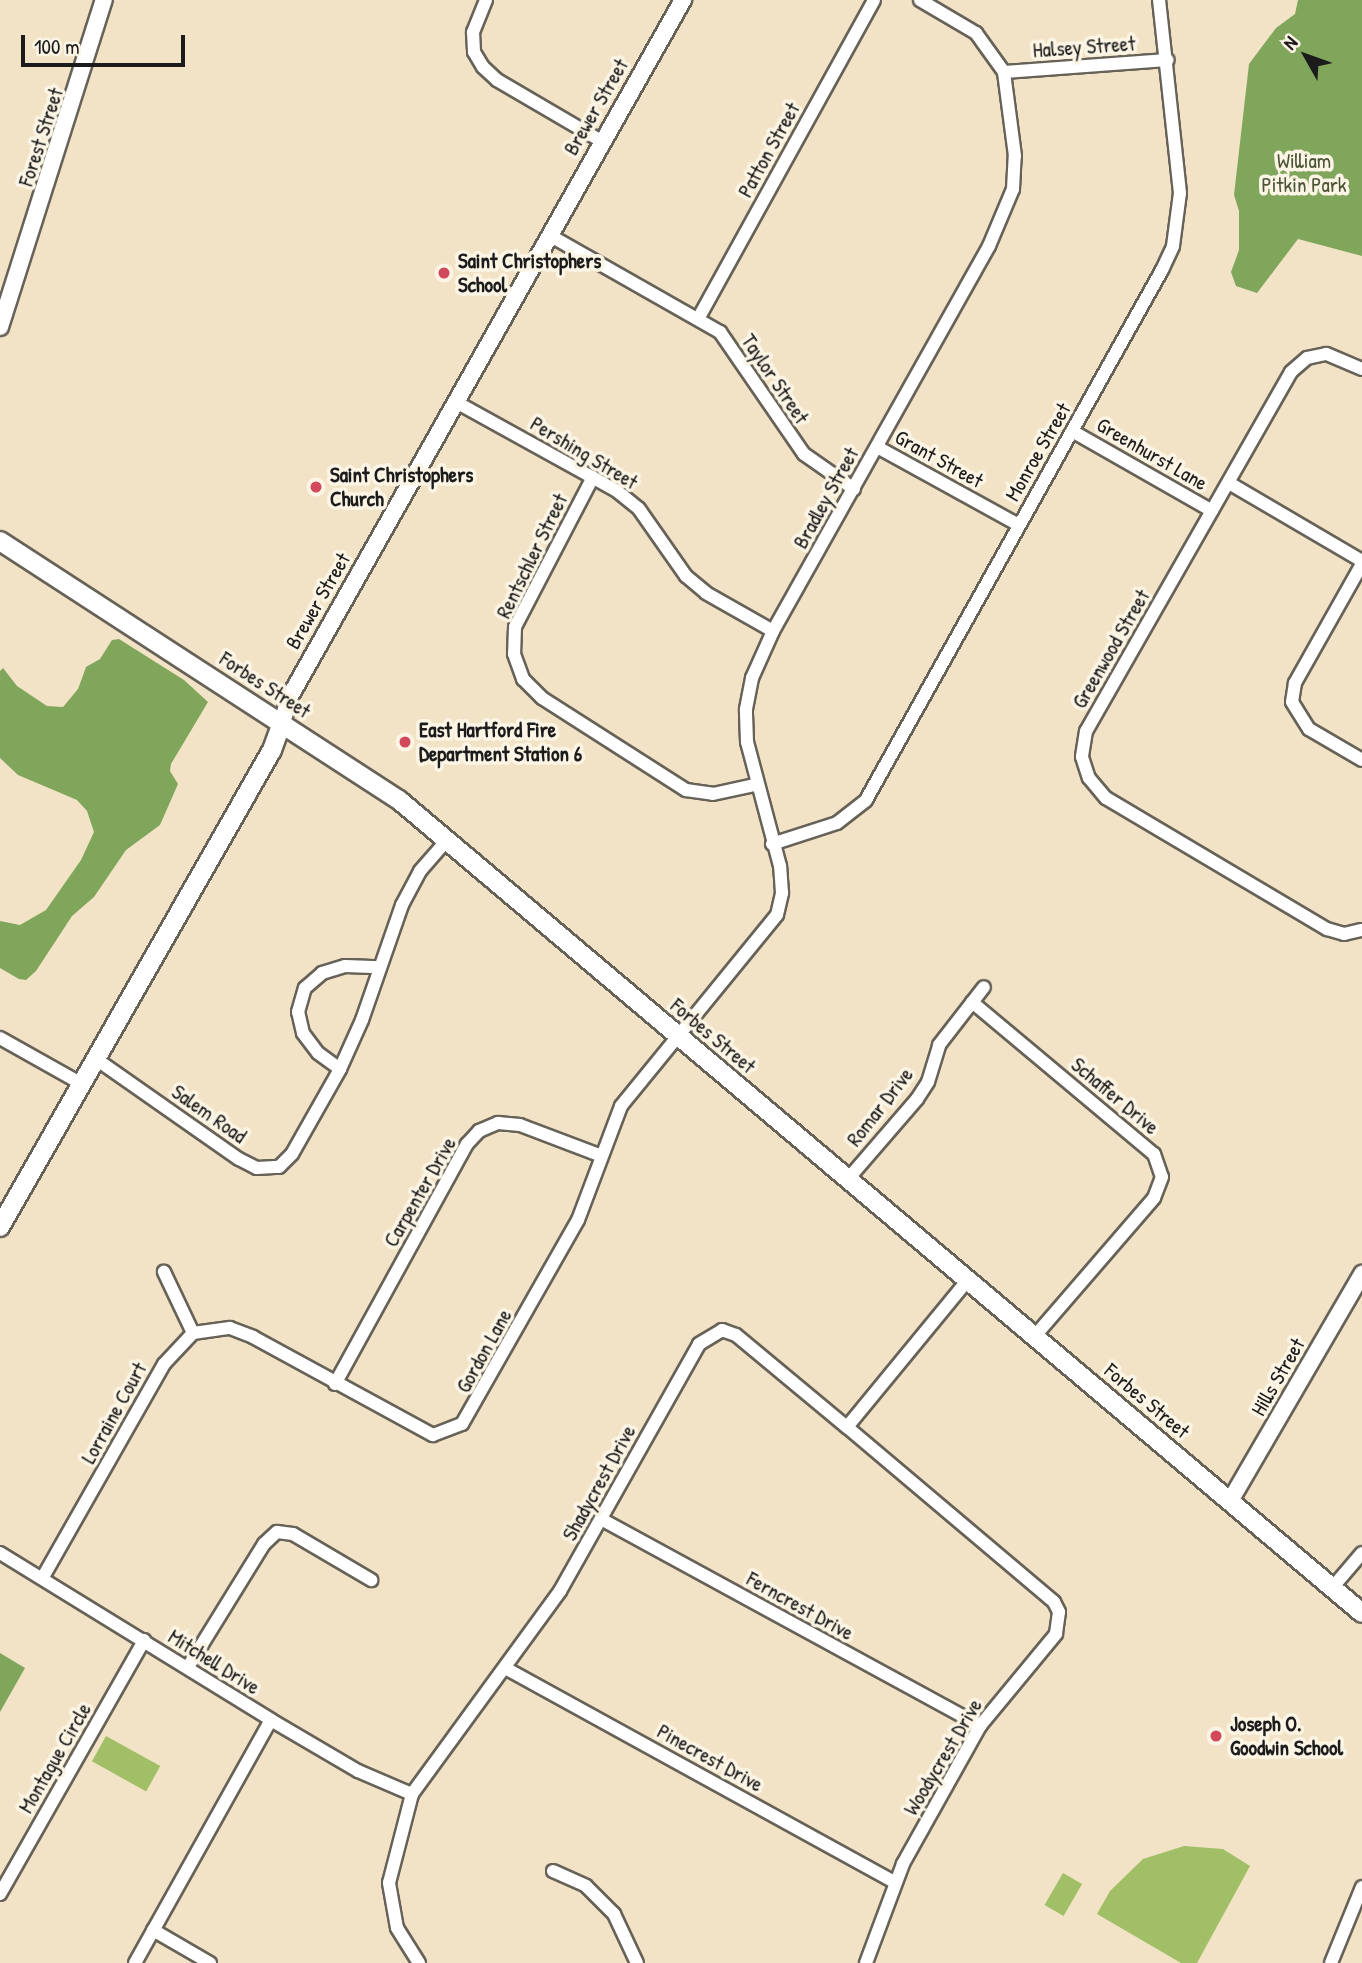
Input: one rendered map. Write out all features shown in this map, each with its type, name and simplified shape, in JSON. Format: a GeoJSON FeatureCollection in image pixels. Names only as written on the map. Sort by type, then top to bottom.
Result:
{"type":"FeatureCollection","features":[{"type":"Feature","properties":{"kind":"main road","name":"Forbes Street"},"geometry":{"type":"LineString","coordinates":[[0,541],[375,781],[1362,1613]]}},
{"type":"Feature","properties":{"kind":"main road","name":"Brewer Street"},"geometry":{"type":"LineString","coordinates":[[0,1227],[272,750],[282,723]]}},
{"type":"Feature","properties":{"kind":"street","name":"Forest Street"},"geometry":{"type":"LineString","coordinates":[[0,327],[104,0]]}},
{"type":"Feature","properties":{"kind":"street"},"geometry":{"type":"LineString","coordinates":[[486,0],[473,32],[474,52],[483,67],[603,142]]}},
{"type":"Feature","properties":{"kind":"street","name":"Brewer Street"},"geometry":{"type":"LineString","coordinates":[[282,723],[289,698],[683,0]]}},
{"type":"Feature","properties":{"kind":"street","name":"Patton Street"},"geometry":{"type":"LineString","coordinates":[[698,319],[874,0]]}},
{"type":"Feature","properties":{"kind":"street","name":"Bradley Street"},"geometry":{"type":"LineString","coordinates":[[679,1036],[777,915],[782,893],[772,844],[755,785],[746,709],[752,678],[773,631],[1003,219],[1013,189],[1015,156],[1004,72],[976,33],[920,0]]}},
{"type":"Feature","properties":{"kind":"street","name":"Monroe Street"},"geometry":{"type":"LineString","coordinates":[[772,844],[837,823],[866,800],[1173,246],[1180,193],[1168,60],[1159,0]]}},
{"type":"Feature","properties":{"kind":"street","name":"Halsey Street"},"geometry":{"type":"LineString","coordinates":[[1004,72],[1168,60]]}},
{"type":"Feature","properties":{"kind":"street","name":"Taylor Street"},"geometry":{"type":"LineString","coordinates":[[549,235],[720,332],[739,354],[804,454],[854,489]]}},
{"type":"Feature","properties":{"kind":"street","name":"Greenwood Street"},"geometry":{"type":"LineString","coordinates":[[1362,369],[1326,354],[1307,358],[1291,372],[1086,731],[1082,757],[1089,778],[1106,798],[1327,929],[1345,934],[1362,930]]}},
{"type":"Feature","properties":{"kind":"street","name":"Pershing Street"},"geometry":{"type":"LineString","coordinates":[[456,402],[593,477],[639,509],[670,557],[706,593],[773,631]]}},
{"type":"Feature","properties":{"kind":"street","name":"Greenhurst Lane"},"geometry":{"type":"LineString","coordinates":[[1072,431],[1212,510]]}},
{"type":"Feature","properties":{"kind":"street","name":"Grant Street"},"geometry":{"type":"LineString","coordinates":[[877,447],[1019,525]]}},
{"type":"Feature","properties":{"kind":"street","name":"Rentschler Street"},"geometry":{"type":"LineString","coordinates":[[593,477],[515,626],[514,654],[523,679],[542,698],[686,790],[713,794],[755,785]]}},
{"type":"Feature","properties":{"kind":"street","name":"Greenhurst Lane"},"geometry":{"type":"LineString","coordinates":[[1229,482],[1362,563]]}},
{"type":"Feature","properties":{"kind":"street"},"geometry":{"type":"LineString","coordinates":[[1362,563],[1295,683],[1292,702],[1309,729],[1362,760]]}},
{"type":"Feature","properties":{"kind":"street","name":"Salem Road"},"geometry":{"type":"LineString","coordinates":[[96,1059],[257,1168],[279,1167],[292,1154],[340,1069],[402,905],[420,871],[447,840]]}},
{"type":"Feature","properties":{"kind":"street"},"geometry":{"type":"LineString","coordinates":[[340,1069],[318,1053],[303,1033],[298,1012],[305,988],[322,973],[345,966],[380,967]]}},
{"type":"Feature","properties":{"kind":"street","name":"Romar Drive"},"geometry":{"type":"LineString","coordinates":[[848,1179],[917,1099],[928,1082],[939,1045],[984,987]]}},
{"type":"Feature","properties":{"kind":"street","name":"Schaffer Drive"},"geometry":{"type":"LineString","coordinates":[[972,1002],[1154,1154],[1162,1177],[1154,1198],[1034,1336]]}},
{"type":"Feature","properties":{"kind":"street","name":"Gordon Lane"},"geometry":{"type":"LineString","coordinates":[[193,1333],[230,1328],[433,1435],[463,1424],[578,1220],[599,1155],[621,1106],[679,1036]]}},
{"type":"Feature","properties":{"kind":"street"},"geometry":{"type":"LineString","coordinates":[[0,1038],[82,1084]]}},
{"type":"Feature","properties":{"kind":"street","name":"Carpenter Drive"},"geometry":{"type":"LineString","coordinates":[[335,1384],[467,1144],[479,1131],[498,1123],[520,1125],[599,1155]]}},
{"type":"Feature","properties":{"kind":"street"},"geometry":{"type":"LineString","coordinates":[[164,1272],[193,1333]]}},
{"type":"Feature","properties":{"kind":"street","name":"Hills Street"},"geometry":{"type":"LineString","coordinates":[[1230,1502],[1362,1274]]}},
{"type":"Feature","properties":{"kind":"street"},"geometry":{"type":"LineString","coordinates":[[847,1427],[967,1281]]}},
{"type":"Feature","properties":{"kind":"street","name":"Shadycrest Drive"},"geometry":{"type":"LineString","coordinates":[[419,1963],[397,1927],[389,1884],[412,1794],[507,1669],[560,1591],[699,1344],[709,1335],[722,1330],[736,1335],[847,1427]]}},
{"type":"Feature","properties":{"kind":"street","name":"Lorraine Court"},"geometry":{"type":"LineString","coordinates":[[43,1577],[164,1364],[193,1333]]}},
{"type":"Feature","properties":{"kind":"street","name":"Woodycrest Drive"},"geometry":{"type":"LineString","coordinates":[[847,1427],[1054,1602],[1059,1612],[1056,1634],[980,1726],[895,1882],[866,1963]]}},
{"type":"Feature","properties":{"kind":"street","name":"Ferncrest Drive"},"geometry":{"type":"LineString","coordinates":[[601,1519],[980,1726]]}},
{"type":"Feature","properties":{"kind":"street"},"geometry":{"type":"LineString","coordinates":[[188,1667],[264,1544],[277,1532],[293,1534],[371,1580]]}},
{"type":"Feature","properties":{"kind":"street","name":"Mitchell Drive"},"geometry":{"type":"LineString","coordinates":[[0,1553],[358,1771],[412,1794]]}},
{"type":"Feature","properties":{"kind":"street"},"geometry":{"type":"LineString","coordinates":[[1332,1588],[1362,1553]]}},
{"type":"Feature","properties":{"kind":"street","name":"Montague Circle"},"geometry":{"type":"LineString","coordinates":[[0,1894],[144,1640]]}},
{"type":"Feature","properties":{"kind":"street","name":"Pinecrest Drive"},"geometry":{"type":"LineString","coordinates":[[507,1669],[895,1882]]}},
{"type":"Feature","properties":{"kind":"street"},"geometry":{"type":"LineString","coordinates":[[135,1963],[271,1720]]}},
{"type":"Feature","properties":{"kind":"street"},"geometry":{"type":"LineString","coordinates":[[553,1871],[586,1886],[614,1914],[637,1963]]}},
{"type":"Feature","properties":{"kind":"street"},"geometry":{"type":"LineString","coordinates":[[1331,1963],[1362,1888]]}},
{"type":"Feature","properties":{"kind":"street"},"geometry":{"type":"LineString","coordinates":[[153,1930],[210,1963]]}},
{"type":"Feature","properties":{"kind":"green space","name":"William Pitkin Park"},"geometry":{"type":"Polygon","coordinates":[[[1298,0],[1362,0],[1362,256],[1298,239],[1257,293],[1236,286],[1231,272],[1239,250],[1239,211],[1234,195],[1249,64],[1276,28],[1295,14],[1298,0]]]}},
{"type":"Feature","properties":{"kind":"green space"},"geometry":{"type":"Polygon","coordinates":[[[119,639],[184,680],[208,702],[171,764],[170,771],[178,784],[160,825],[126,850],[94,897],[72,916],[36,971],[26,980],[19,979],[0,968],[0,921],[20,925],[46,910],[81,860],[94,832],[87,811],[77,800],[18,775],[0,758],[0,671],[3,668],[17,686],[47,706],[63,707],[78,689],[86,667],[100,659],[112,640],[119,639]]]}},
{"type":"Feature","properties":{"kind":"green space"},"geometry":{"type":"Polygon","coordinates":[[[0,1653],[25,1668],[0,1712],[0,1653]]]}},
{"type":"Feature","properties":{"kind":"green space"},"geometry":{"type":"Polygon","coordinates":[[[106,1736],[160,1766],[146,1791],[92,1761],[106,1736]]]}},
{"type":"Feature","properties":{"kind":"green space"},"geometry":{"type":"Polygon","coordinates":[[[1184,1846],[1223,1849],[1250,1866],[1197,1963],[1181,1963],[1097,1914],[1110,1891],[1143,1859],[1184,1846]]]}},
{"type":"Feature","properties":{"kind":"green space"},"geometry":{"type":"Polygon","coordinates":[[[1063,1873],[1082,1884],[1064,1916],[1044,1905],[1063,1873]]]}},
{"type":"Feature","properties":{"kind":"place","name":"Saint Christophers School"},"geometry":{"type":"Point","coordinates":[444,273]}},
{"type":"Feature","properties":{"kind":"place","name":"Saint Christophers Church"},"geometry":{"type":"Point","coordinates":[316,487]}},
{"type":"Feature","properties":{"kind":"place","name":"East Hartford Fire Department Station 6"},"geometry":{"type":"Point","coordinates":[405,742]}},
{"type":"Feature","properties":{"kind":"place","name":"Joseph O. Goodwin School"},"geometry":{"type":"Point","coordinates":[1216,1736]}}]}
